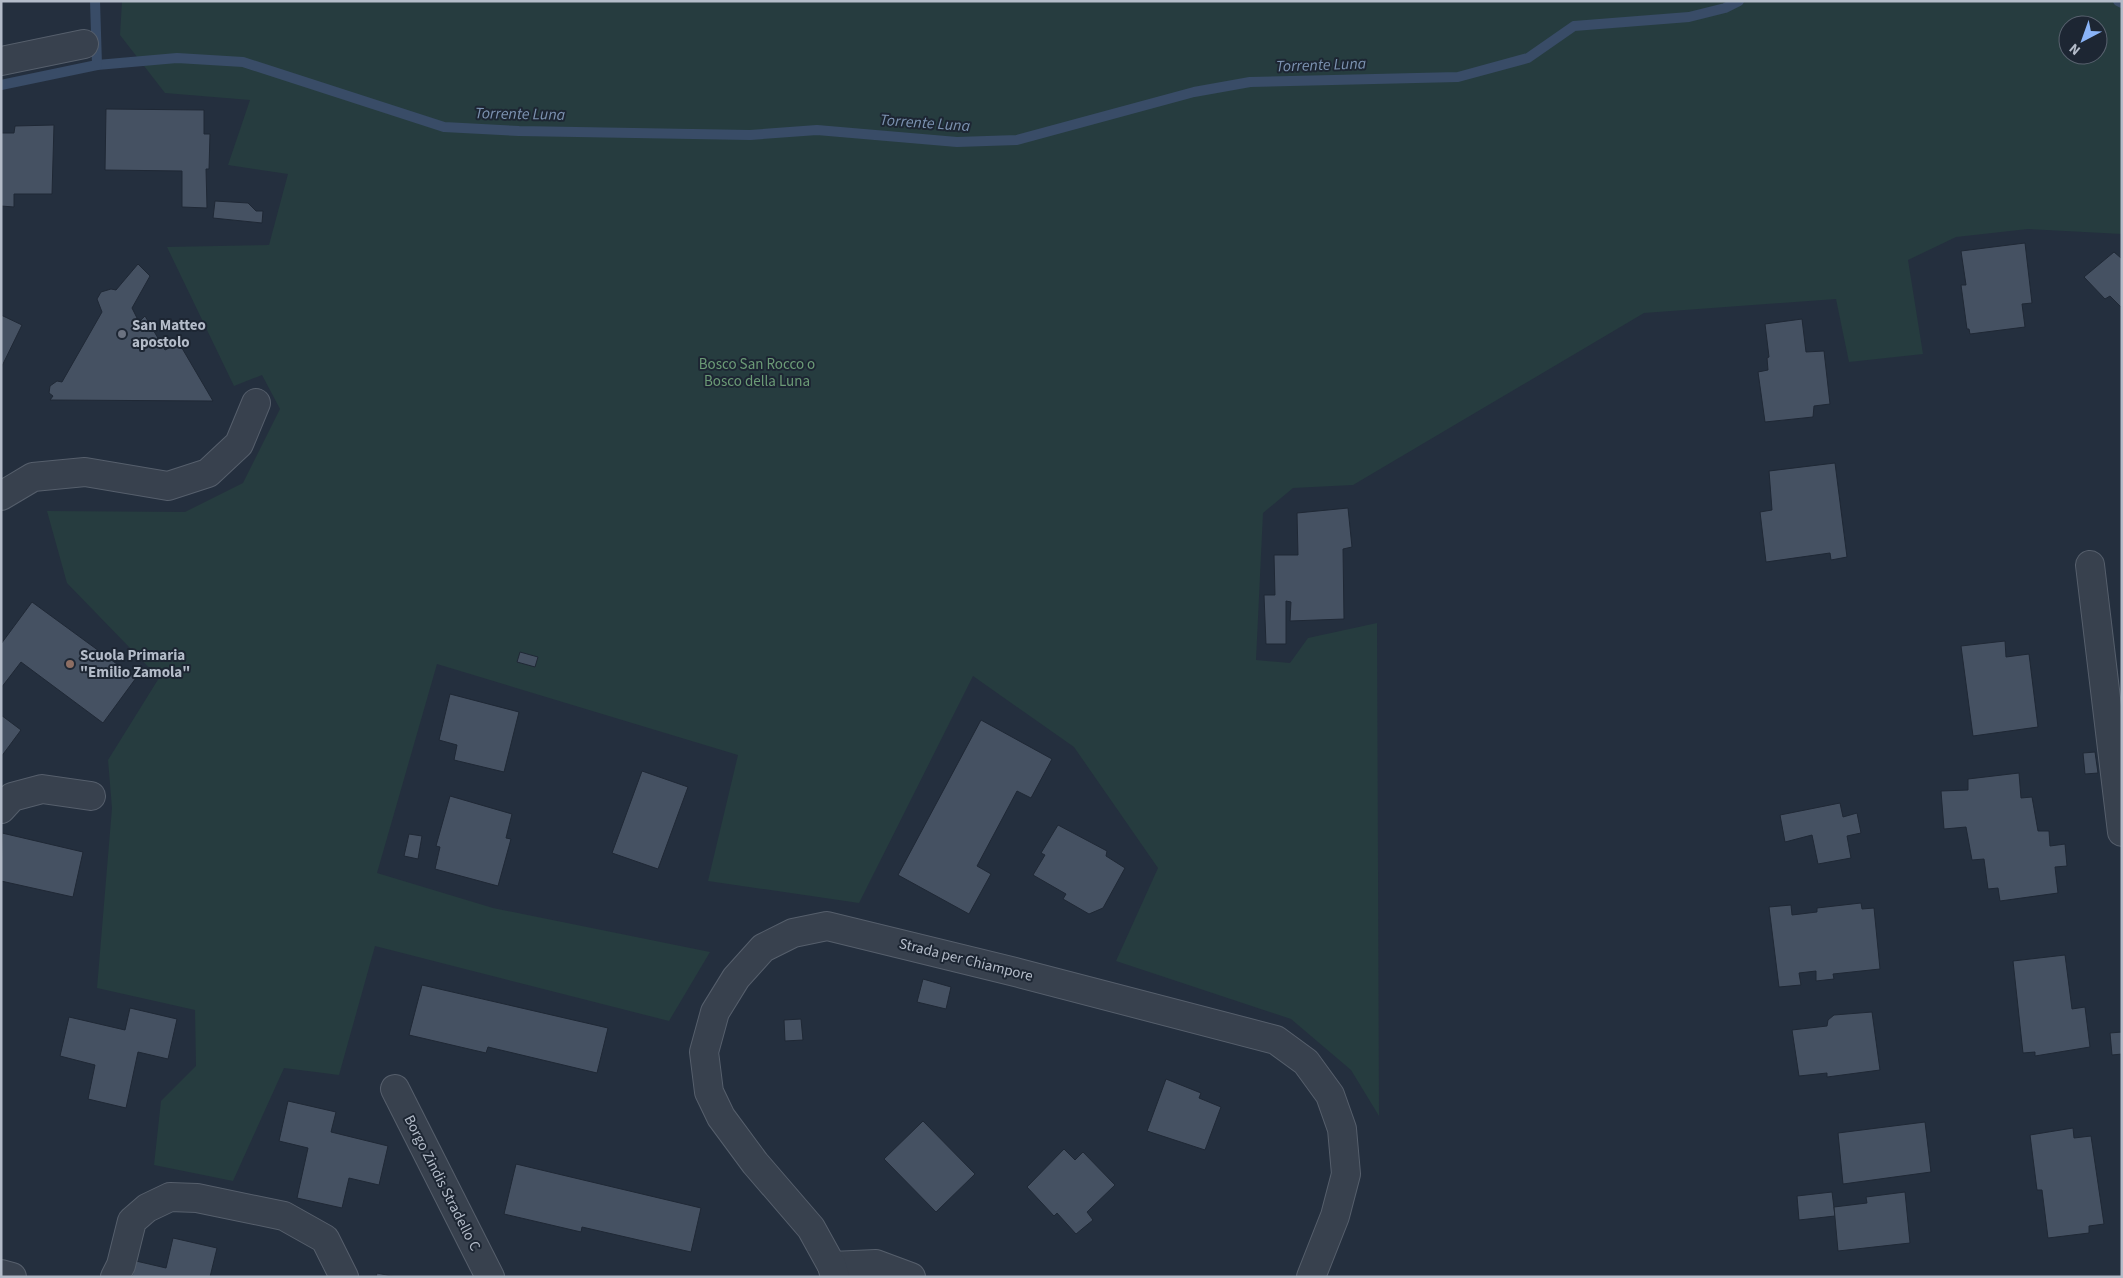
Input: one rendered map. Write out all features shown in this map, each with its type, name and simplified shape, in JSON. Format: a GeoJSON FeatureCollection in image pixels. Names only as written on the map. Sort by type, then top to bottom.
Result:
{"type":"FeatureCollection","features":[{"type":"Feature","properties":{"kind":"street"},"geometry":{"type":"LineString","coordinates":[[1,61],[84,44]]}},
{"type":"Feature","properties":{"kind":"street"},"geometry":{"type":"LineString","coordinates":[[1,496],[33,477],[85,472],[168,486],[208,473],[238,444],[256,403]]}},
{"type":"Feature","properties":{"kind":"street"},"geometry":{"type":"LineString","coordinates":[[2090,565],[2122,832]]}},
{"type":"Feature","properties":{"kind":"street"},"geometry":{"type":"LineString","coordinates":[[1,809],[12,797],[42,789],[92,796]]}},
{"type":"Feature","properties":{"kind":"street","name":"Strada per Chiampore"},"geometry":{"type":"LineString","coordinates":[[910,1277],[876,1264],[834,1272],[811,1228],[755,1163],[721,1117],[709,1092],[704,1052],[715,1012],[736,978],[763,948],[792,933],[827,926],[1019,973],[1276,1040],[1306,1062],[1330,1096],[1342,1129],[1346,1174],[1336,1216],[1311,1277]]}},
{"type":"Feature","properties":{"kind":"street","name":"Borgo Zindis Stradello C"},"geometry":{"type":"LineString","coordinates":[[394,1089],[490,1277]]}},
{"type":"Feature","properties":{"kind":"street"},"geometry":{"type":"LineString","coordinates":[[116,1277],[121,1265],[132,1221],[147,1208],[170,1197],[197,1198],[284,1216],[325,1239],[344,1277]]}},
{"type":"Feature","properties":{"kind":"street"},"geometry":{"type":"LineString","coordinates":[[1,1274],[12,1277]]}},
{"type":"Feature","properties":{"kind":"green space","name":"Bosco San Rocco o Bosco della Luna"},"geometry":{"type":"Polygon","coordinates":[[[122,1],[2122,1],[2122,234],[2028,229],[1956,237],[1908,260],[1923,354],[1849,362],[1836,299],[1644,313],[1353,485],[1293,488],[1263,513],[1256,660],[1290,663],[1308,638],[1377,623],[1379,1116],[1351,1070],[1291,1019],[1116,961],[1158,868],[1074,747],[973,676],[859,903],[708,881],[738,755],[437,664],[377,873],[493,908],[710,952],[669,1021],[375,946],[339,1075],[284,1068],[233,1181],[154,1165],[161,1101],[196,1066],[195,1010],[97,988],[112,808],[108,760],[159,678],[67,583],[47,511],[185,512],[243,483],[280,409],[262,375],[234,386],[167,247],[269,245],[288,174],[228,165],[250,100],[165,93],[120,35],[122,1]]]}},
{"type":"Feature","properties":{"kind":"building"},"geometry":{"type":"Polygon","coordinates":[[[106,109],[204,110],[204,134],[210,134],[209,169],[206,169],[207,208],[182,207],[182,171],[105,170],[106,109]]]}},
{"type":"Feature","properties":{"kind":"building"},"geometry":{"type":"Polygon","coordinates":[[[54,125],[52,194],[14,194],[14,207],[1,206],[1,133],[14,133],[15,126],[54,125]]]}},
{"type":"Feature","properties":{"kind":"building"},"geometry":{"type":"Polygon","coordinates":[[[215,201],[248,203],[256,211],[263,211],[262,223],[213,218],[215,201]]]}},
{"type":"Feature","properties":{"kind":"building"},"geometry":{"type":"Polygon","coordinates":[[[2025,243],[2032,303],[2022,304],[2025,327],[1970,334],[1969,329],[1967,329],[1961,285],[1966,285],[1961,251],[2025,243]]]}},
{"type":"Feature","properties":{"kind":"building"},"geometry":{"type":"Polygon","coordinates":[[[2114,252],[2122,257],[2122,308],[2110,296],[2105,299],[2084,277],[2114,252]]]}},
{"type":"Feature","properties":{"kind":"building","name":"San Matteo apostolo"},"geometry":{"type":"Polygon","coordinates":[[[138,264],[150,276],[132,308],[139,322],[145,316],[165,350],[179,343],[213,401],[50,400],[53,396],[49,393],[50,386],[57,381],[62,382],[102,312],[97,299],[101,292],[111,289],[116,290],[138,264]]]}},
{"type":"Feature","properties":{"kind":"building"},"geometry":{"type":"Polygon","coordinates":[[[1,315],[22,325],[1,368],[1,315]]]}},
{"type":"Feature","properties":{"kind":"building"},"geometry":{"type":"Polygon","coordinates":[[[1802,319],[1806,352],[1824,351],[1830,404],[1814,406],[1813,417],[1765,422],[1758,372],[1768,370],[1767,358],[1769,357],[1765,324],[1802,319]]]}},
{"type":"Feature","properties":{"kind":"building"},"geometry":{"type":"Polygon","coordinates":[[[1835,463],[1847,557],[1831,560],[1830,553],[1766,562],[1760,512],[1772,510],[1769,471],[1835,463]]]}},
{"type":"Feature","properties":{"kind":"building"},"geometry":{"type":"Polygon","coordinates":[[[1348,508],[1352,547],[1343,549],[1344,619],[1290,621],[1291,602],[1286,601],[1286,644],[1266,644],[1264,595],[1275,595],[1274,555],[1298,555],[1297,513],[1348,508]]]}},
{"type":"Feature","properties":{"kind":"building","name":"Scuola Primaria \"Emilio Zamola\""},"geometry":{"type":"Polygon","coordinates":[[[32,602],[136,678],[103,723],[21,662],[1,688],[1,644],[32,602]]]}},
{"type":"Feature","properties":{"kind":"building"},"geometry":{"type":"Polygon","coordinates":[[[2005,641],[2006,657],[2029,654],[2038,727],[1973,736],[1961,646],[2005,641]]]}},
{"type":"Feature","properties":{"kind":"building"},"geometry":{"type":"Polygon","coordinates":[[[520,652],[538,657],[535,667],[517,662],[520,652]]]}},
{"type":"Feature","properties":{"kind":"building"},"geometry":{"type":"Polygon","coordinates":[[[450,694],[519,712],[504,772],[454,760],[457,745],[439,740],[450,694]]]}},
{"type":"Feature","properties":{"kind":"building"},"geometry":{"type":"Polygon","coordinates":[[[1,715],[21,730],[1,757],[1,715]]]}},
{"type":"Feature","properties":{"kind":"building"},"geometry":{"type":"Polygon","coordinates":[[[981,720],[1052,759],[1031,798],[1017,791],[977,866],[991,874],[969,914],[898,875],[981,720]]]}},
{"type":"Feature","properties":{"kind":"building"},"geometry":{"type":"Polygon","coordinates":[[[2095,752],[2098,773],[2085,774],[2083,753],[2095,752]]]}},
{"type":"Feature","properties":{"kind":"building"},"geometry":{"type":"Polygon","coordinates":[[[642,771],[688,787],[658,869],[612,853],[642,771]]]}},
{"type":"Feature","properties":{"kind":"building"},"geometry":{"type":"Polygon","coordinates":[[[2019,773],[2021,798],[2032,797],[2038,831],[2049,831],[2050,846],[2065,844],[2067,866],[2055,867],[2058,893],[2000,901],[1998,888],[1988,889],[1984,859],[1972,860],[1966,827],[1944,829],[1941,791],[1968,790],[1968,779],[2019,773]]]}},
{"type":"Feature","properties":{"kind":"building"},"geometry":{"type":"Polygon","coordinates":[[[450,796],[512,814],[506,838],[511,839],[498,886],[435,869],[440,847],[436,846],[450,796]]]}},
{"type":"Feature","properties":{"kind":"building"},"geometry":{"type":"Polygon","coordinates":[[[1840,803],[1843,817],[1857,813],[1861,833],[1847,836],[1851,858],[1818,864],[1812,835],[1785,842],[1780,815],[1840,803]]]}},
{"type":"Feature","properties":{"kind":"building"},"geometry":{"type":"Polygon","coordinates":[[[1058,825],[1107,851],[1106,856],[1125,868],[1103,908],[1089,914],[1063,899],[1066,894],[1033,875],[1045,855],[1041,853],[1058,825]]]}},
{"type":"Feature","properties":{"kind":"building"},"geometry":{"type":"Polygon","coordinates":[[[2,833],[83,852],[73,897],[1,881],[2,833]]]}},
{"type":"Feature","properties":{"kind":"building"},"geometry":{"type":"Polygon","coordinates":[[[409,834],[422,836],[418,859],[404,856],[409,834]]]}},
{"type":"Feature","properties":{"kind":"building"},"geometry":{"type":"Polygon","coordinates":[[[1861,903],[1862,909],[1874,908],[1880,969],[1833,974],[1834,979],[1816,981],[1816,971],[1799,973],[1801,985],[1779,987],[1769,907],[1791,905],[1792,915],[1817,912],[1817,908],[1861,903]]]}},
{"type":"Feature","properties":{"kind":"building"},"geometry":{"type":"Polygon","coordinates":[[[2065,955],[2072,1009],[2085,1007],[2090,1047],[2035,1056],[2035,1052],[2023,1053],[2013,961],[2065,955]]]}},
{"type":"Feature","properties":{"kind":"building"},"geometry":{"type":"Polygon","coordinates":[[[923,979],[951,987],[946,1009],[917,1002],[923,979]]]}},
{"type":"Feature","properties":{"kind":"building"},"geometry":{"type":"Polygon","coordinates":[[[422,985],[608,1028],[597,1073],[488,1047],[486,1053],[409,1035],[422,985]]]}},
{"type":"Feature","properties":{"kind":"building"},"geometry":{"type":"Polygon","coordinates":[[[130,1008],[177,1019],[168,1059],[138,1052],[126,1108],[88,1099],[95,1065],[60,1056],[69,1017],[125,1030],[130,1008]]]}},
{"type":"Feature","properties":{"kind":"building"},"geometry":{"type":"Polygon","coordinates":[[[1872,1012],[1880,1070],[1827,1077],[1827,1073],[1799,1076],[1792,1030],[1827,1026],[1828,1020],[1834,1015],[1872,1012]]]}},
{"type":"Feature","properties":{"kind":"building"},"geometry":{"type":"Polygon","coordinates":[[[801,1019],[803,1040],[785,1041],[784,1020],[801,1019]]]}},
{"type":"Feature","properties":{"kind":"building"},"geometry":{"type":"Polygon","coordinates":[[[2122,1032],[2122,1054],[2112,1055],[2110,1033],[2122,1032]]]}},
{"type":"Feature","properties":{"kind":"building"},"geometry":{"type":"Polygon","coordinates":[[[1166,1079],[1201,1093],[1199,1098],[1221,1107],[1205,1150],[1147,1131],[1166,1079]]]}},
{"type":"Feature","properties":{"kind":"building"},"geometry":{"type":"Polygon","coordinates":[[[288,1101],[336,1112],[331,1132],[388,1146],[379,1185],[349,1178],[342,1208],[297,1198],[308,1148],[279,1141],[288,1101]]]}},
{"type":"Feature","properties":{"kind":"building"},"geometry":{"type":"Polygon","coordinates":[[[923,1121],[975,1174],[936,1212],[884,1159],[923,1121]]]}},
{"type":"Feature","properties":{"kind":"building"},"geometry":{"type":"Polygon","coordinates":[[[1925,1122],[1931,1172],[1843,1184],[1838,1133],[1925,1122]]]}},
{"type":"Feature","properties":{"kind":"building"},"geometry":{"type":"Polygon","coordinates":[[[2073,1128],[2074,1138],[2091,1136],[2104,1224],[2089,1226],[2089,1233],[2048,1238],[2042,1190],[2037,1190],[2030,1135],[2073,1128]]]}},
{"type":"Feature","properties":{"kind":"building"},"geometry":{"type":"Polygon","coordinates":[[[1064,1149],[1075,1160],[1083,1152],[1115,1185],[1087,1212],[1093,1220],[1076,1234],[1057,1213],[1054,1216],[1027,1187],[1064,1149]]]}},
{"type":"Feature","properties":{"kind":"building"},"geometry":{"type":"Polygon","coordinates":[[[516,1164],[701,1208],[691,1252],[582,1227],[581,1232],[504,1214],[516,1164]]]}},
{"type":"Feature","properties":{"kind":"building"},"geometry":{"type":"Polygon","coordinates":[[[1832,1192],[1835,1216],[1799,1220],[1797,1196],[1832,1192]]]}},
{"type":"Feature","properties":{"kind":"building"},"geometry":{"type":"Polygon","coordinates":[[[1905,1192],[1910,1243],[1838,1251],[1834,1207],[1867,1203],[1866,1197],[1905,1192]]]}},
{"type":"Feature","properties":{"kind":"building"},"geometry":{"type":"Polygon","coordinates":[[[173,1238],[217,1248],[210,1277],[132,1277],[136,1261],[166,1268],[173,1238]]]}},
{"type":"Feature","properties":{"kind":"building"},"geometry":{"type":"Polygon","coordinates":[[[377,1273],[396,1277],[376,1277],[377,1273]]]}},
{"type":"Feature","properties":{"kind":"waterway"},"geometry":{"type":"LineString","coordinates":[[1,85],[97,65],[95,1]]}},
{"type":"Feature","properties":{"kind":"waterway","name":"Torrente Luna"},"geometry":{"type":"LineString","coordinates":[[97,65],[177,58],[243,62],[444,127],[519,131],[750,135],[817,130],[957,142],[1017,140],[1194,92],[1250,82],[1458,77],[1528,58],[1574,26],[1689,17],[1725,8],[1739,1]]}},
{"type":"Feature","properties":{"kind":"waterway","name":"Torrente Luna"},"geometry":{"type":"LineString","coordinates":[[2118,1],[2122,3]]}},
{"type":"Feature","properties":{"kind":"place","name":"San Matteo apostolo"},"geometry":{"type":"Point","coordinates":[122,334]}},
{"type":"Feature","properties":{"kind":"place","name":"Scuola Primaria \"Emilio Zamola\""},"geometry":{"type":"Point","coordinates":[70,664]}}]}
